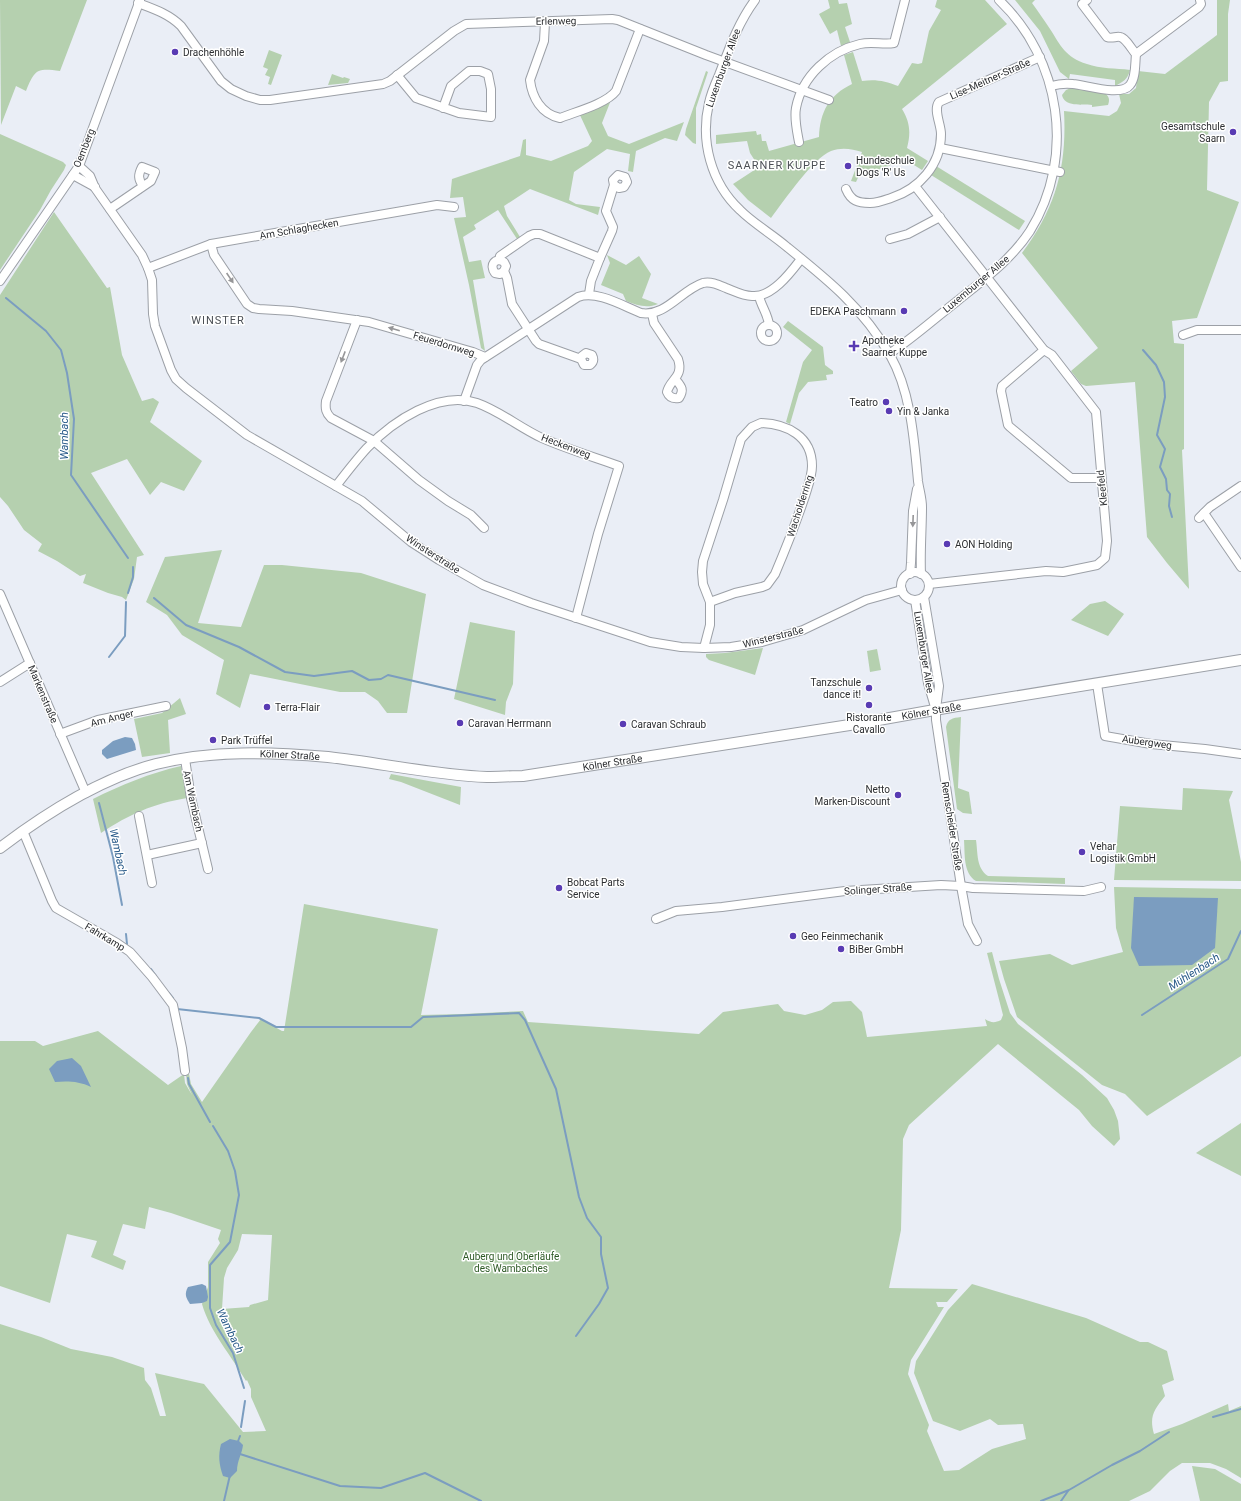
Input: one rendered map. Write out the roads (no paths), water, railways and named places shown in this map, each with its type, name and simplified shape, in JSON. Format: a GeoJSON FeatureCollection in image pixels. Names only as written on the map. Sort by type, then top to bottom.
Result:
{"type":"FeatureCollection","features":[{"type":"Feature","properties":{"kind":"main road","name":"Kölner Straße"},"geometry":{"type":"LineString","coordinates":[[0,848],[23,831],[86,793],[131,772],[156,764],[185,759],[240,753],[280,754],[328,758],[470,776],[523,776],[856,724],[936,709],[1241,660]]}},
{"type":"Feature","properties":{"kind":"street","name":"Luxemburger Allee"},"geometry":{"type":"LineString","coordinates":[[755,0],[746,12],[737,29],[711,96],[705,134],[710,163],[719,183],[729,199],[740,210],[851,302],[865,318],[889,354],[898,372],[909,409],[922,505],[921,574]]}},
{"type":"Feature","properties":{"kind":"street"},"geometry":{"type":"LineString","coordinates":[[799,142],[796,125],[796,108],[802,91],[819,67],[837,52],[862,44],[894,43],[905,0]]}},
{"type":"Feature","properties":{"kind":"street","name":"Luxemburger Allee"},"geometry":{"type":"LineString","coordinates":[[889,354],[986,278],[1006,260],[1030,231],[1057,172],[1057,125],[1051,86],[1040,57],[1030,39],[999,0]]}},
{"type":"Feature","properties":{"kind":"street"},"geometry":{"type":"LineString","coordinates":[[1087,0],[1082,4],[1107,37],[1111,39],[1119,36],[1123,37],[1136,54]]}},
{"type":"Feature","properties":{"kind":"street"},"geometry":{"type":"LineString","coordinates":[[1051,86],[1059,83],[1113,90],[1125,89],[1130,86],[1132,82],[1136,54],[1199,7],[1201,4],[1200,0]]}},
{"type":"Feature","properties":{"kind":"street","name":"Erlenweg"},"geometry":{"type":"LineString","coordinates":[[139,1],[174,19],[185,31],[221,81],[231,89],[246,96],[260,100],[278,99],[383,84],[390,81],[460,26],[466,24],[612,19],[829,100]]}},
{"type":"Feature","properties":{"kind":"street","name":"Oemberg"},"geometry":{"type":"LineString","coordinates":[[0,281],[79,166],[139,1]]}},
{"type":"Feature","properties":{"kind":"street"},"geometry":{"type":"LineString","coordinates":[[545,22],[544,41],[530,80],[538,104],[554,116],[560,118],[602,101],[616,91],[640,29]]}},
{"type":"Feature","properties":{"kind":"street","name":"Lise-Meitner-Straße"},"geometry":{"type":"LineString","coordinates":[[846,189],[850,197],[856,201],[870,203],[880,202],[903,194],[915,186],[924,178],[931,168],[940,148],[940,122],[936,110],[939,102],[1040,57]]}},
{"type":"Feature","properties":{"kind":"street"},"geometry":{"type":"LineString","coordinates":[[397,75],[416,98],[443,108],[460,113],[491,117],[491,89],[488,74],[480,71],[469,71],[451,86],[443,108]]}},
{"type":"Feature","properties":{"kind":"street"},"geometry":{"type":"LineString","coordinates":[[940,148],[1057,172]]}},
{"type":"Feature","properties":{"kind":"street","name":"Winsterstraße"},"geometry":{"type":"LineString","coordinates":[[79,166],[90,176],[95,188],[142,255],[148,268],[152,280],[153,314],[155,326],[171,370],[176,379],[247,435],[362,501],[411,542],[460,573],[506,594],[650,642],[681,647],[704,648],[731,647],[762,642],[803,630],[866,600],[902,590]]}},
{"type":"Feature","properties":{"kind":"street","name":"Winsterstraße"},"geometry":{"type":"LineString","coordinates":[[73,175],[95,188]]}},
{"type":"Feature","properties":{"kind":"street"},"geometry":{"type":"LineString","coordinates":[[589,294],[591,281],[613,227],[606,211],[614,185]]}},
{"type":"Feature","properties":{"kind":"street"},"geometry":{"type":"LineString","coordinates":[[110,209],[143,186]]}},
{"type":"Feature","properties":{"kind":"street"},"geometry":{"type":"LineString","coordinates":[[915,186],[986,278]]}},
{"type":"Feature","properties":{"kind":"street","name":"Am Schlaghecken"},"geometry":{"type":"LineString","coordinates":[[148,268],[211,244],[437,205],[454,207]]}},
{"type":"Feature","properties":{"kind":"street"},"geometry":{"type":"LineString","coordinates":[[890,239],[908,234],[940,217]]}},
{"type":"Feature","properties":{"kind":"street"},"geometry":{"type":"LineString","coordinates":[[581,359],[539,344],[527,330],[512,304],[507,278],[504,271],[506,266],[504,262],[499,260],[500,256],[534,234],[540,234],[600,258]]}},
{"type":"Feature","properties":{"kind":"street","name":"Feuerdornweg"},"geometry":{"type":"LineString","coordinates":[[211,244],[214,255],[247,304],[253,308],[292,310],[369,322],[473,352],[485,357],[477,365],[464,400]]}},
{"type":"Feature","properties":{"kind":"street"},"geometry":{"type":"LineString","coordinates":[[485,357],[578,297],[589,294],[598,295],[641,313],[652,314],[658,312],[703,283],[712,283],[747,295],[759,296],[784,281],[801,259]]}},
{"type":"Feature","properties":{"kind":"street","name":"Kleefeld"},"geometry":{"type":"LineString","coordinates":[[929,584],[1046,572],[1063,572],[1097,565],[1105,558],[1107,541],[1103,491],[1100,478],[1095,410],[1052,355],[1044,350],[986,278]]}},
{"type":"Feature","properties":{"kind":"street"},"geometry":{"type":"LineString","coordinates":[[759,296],[760,303],[768,317],[769,325]]}},
{"type":"Feature","properties":{"kind":"street"},"geometry":{"type":"LineString","coordinates":[[652,314],[654,323],[678,359],[680,368],[676,380]]}},
{"type":"Feature","properties":{"kind":"street"},"geometry":{"type":"LineString","coordinates":[[357,320],[326,401],[325,408],[327,414],[331,418],[374,441],[419,480],[448,501],[471,515],[484,528]]}},
{"type":"Feature","properties":{"kind":"street"},"geometry":{"type":"LineString","coordinates":[[1182,335],[1197,330],[1241,330]]}},
{"type":"Feature","properties":{"kind":"street"},"geometry":{"type":"LineString","coordinates":[[1044,350],[1002,386],[1001,391],[1008,425],[1072,478],[1100,478]]}},
{"type":"Feature","properties":{"kind":"street","name":"Heckenweg"},"geometry":{"type":"LineString","coordinates":[[336,486],[366,449],[399,421],[437,402],[464,400],[489,408],[518,426],[542,438],[619,466],[598,534],[576,618]]}},
{"type":"Feature","properties":{"kind":"street","name":"Wacholderring"},"geometry":{"type":"LineString","coordinates":[[704,648],[710,625],[710,602],[703,584],[703,561],[741,439],[752,427],[761,423],[774,424],[786,428],[797,434],[804,442],[810,453],[812,465],[811,477],[793,531],[775,574],[767,584],[762,587],[735,593],[710,602]]}},
{"type":"Feature","properties":{"kind":"street","name":"Luxemburger Allee"},"geometry":{"type":"LineString","coordinates":[[919,482],[913,511],[910,574],[903,581],[902,590],[907,598],[915,600],[924,597],[929,590],[929,584]]}},
{"type":"Feature","properties":{"kind":"street"},"geometry":{"type":"LineString","coordinates":[[1240,562],[1202,516],[1210,507],[1241,486]]}},
{"type":"Feature","properties":{"kind":"street"},"geometry":{"type":"LineString","coordinates":[[910,574],[921,574],[925,577],[929,584]]}},
{"type":"Feature","properties":{"kind":"street","name":"Markenstraße"},"geometry":{"type":"LineString","coordinates":[[0,594],[86,793]]}},
{"type":"Feature","properties":{"kind":"street","name":"Luxemburger Allee"},"geometry":{"type":"LineString","coordinates":[[924,597],[939,686],[936,709]]}},
{"type":"Feature","properties":{"kind":"street","name":"Luxemburger Allee"},"geometry":{"type":"LineString","coordinates":[[915,600],[918,610],[928,687],[936,709]]}},
{"type":"Feature","properties":{"kind":"street"},"geometry":{"type":"LineString","coordinates":[[0,682],[30,663]]}},
{"type":"Feature","properties":{"kind":"street","name":"Aubergweg"},"geometry":{"type":"LineString","coordinates":[[1097,684],[1105,736],[1151,744],[1241,754]]}},
{"type":"Feature","properties":{"kind":"street","name":"Am Anger"},"geometry":{"type":"LineString","coordinates":[[60,734],[98,720],[166,706]]}},
{"type":"Feature","properties":{"kind":"street","name":"Remscheider Straße"},"geometry":{"type":"LineString","coordinates":[[936,709],[961,886],[968,924],[977,941]]}},
{"type":"Feature","properties":{"kind":"street","name":"Am Wambach"},"geometry":{"type":"LineString","coordinates":[[185,759],[191,798],[208,869]]}},
{"type":"Feature","properties":{"kind":"street"},"geometry":{"type":"LineString","coordinates":[[139,816],[152,883]]}},
{"type":"Feature","properties":{"kind":"street","name":"Fahrkamp"},"geometry":{"type":"LineString","coordinates":[[23,831],[56,908],[130,952],[152,976],[170,1002],[177,1024],[185,1071]]}},
{"type":"Feature","properties":{"kind":"street","name":"Am Wambach"},"geometry":{"type":"LineString","coordinates":[[147,856],[202,843]]}},
{"type":"Feature","properties":{"kind":"street","name":"Solinger Straße"},"geometry":{"type":"LineString","coordinates":[[656,919],[676,911],[722,907],[845,891],[934,885],[973,888],[1084,891],[1101,886]]}},
{"type":"Feature","properties":{"kind":"water"},"geometry":{"type":"Polygon","coordinates":[[[125,737],[132,738],[136,750],[107,759],[102,754],[102,750],[113,741],[125,737]]]}},
{"type":"Feature","properties":{"kind":"water"},"geometry":{"type":"Polygon","coordinates":[[[1134,897],[1218,898],[1215,948],[1192,965],[1139,966],[1131,948],[1134,897]]]}},
{"type":"Feature","properties":{"kind":"water"},"geometry":{"type":"Polygon","coordinates":[[[72,1058],[81,1066],[91,1087],[73,1082],[55,1082],[49,1069],[57,1061],[72,1058]]]}},
{"type":"Feature","properties":{"kind":"water"},"geometry":{"type":"Polygon","coordinates":[[[202,1284],[206,1286],[208,1297],[207,1301],[190,1304],[186,1296],[188,1287],[202,1284]]]}},
{"type":"Feature","properties":{"kind":"water"},"geometry":{"type":"Polygon","coordinates":[[[230,1439],[239,1441],[243,1445],[237,1471],[230,1478],[223,1476],[219,1452],[221,1444],[230,1439]]]}},
{"type":"Feature","properties":{"kind":"waterway","name":"Wambach"},"geometry":{"type":"LineString","coordinates":[[6,298],[46,331],[61,350],[67,373],[74,419],[71,475],[128,558]]}},
{"type":"Feature","properties":{"kind":"waterway"},"geometry":{"type":"LineString","coordinates":[[1143,350],[1156,365],[1164,382],[1165,397],[1157,435],[1165,449],[1160,467],[1166,479],[1167,490],[1170,494],[1169,506],[1172,517]]}},
{"type":"Feature","properties":{"kind":"waterway","name":"Wambach"},"geometry":{"type":"LineString","coordinates":[[128,593],[133,577],[133,567]]}},
{"type":"Feature","properties":{"kind":"waterway"},"geometry":{"type":"LineString","coordinates":[[154,598],[186,625],[239,647],[285,672],[314,676],[352,671],[369,680],[381,679],[388,675],[495,700]]}},
{"type":"Feature","properties":{"kind":"waterway","name":"Wambach"},"geometry":{"type":"LineString","coordinates":[[109,657],[125,636],[126,602]]}},
{"type":"Feature","properties":{"kind":"waterway","name":"Wambach"},"geometry":{"type":"LineString","coordinates":[[99,803],[113,857],[122,905]]}},
{"type":"Feature","properties":{"kind":"waterway","name":"Mühlenbach"},"geometry":{"type":"LineString","coordinates":[[1142,1015],[1228,959],[1241,931]]}},
{"type":"Feature","properties":{"kind":"waterway","name":"Wambach"},"geometry":{"type":"LineString","coordinates":[[126,934],[127,944]]}},
{"type":"Feature","properties":{"kind":"waterway","name":"Wambach"},"geometry":{"type":"LineString","coordinates":[[151,969],[156,976]]}},
{"type":"Feature","properties":{"kind":"waterway","name":"Wambach"},"geometry":{"type":"LineString","coordinates":[[169,993],[173,998]]}},
{"type":"Feature","properties":{"kind":"waterway"},"geometry":{"type":"LineString","coordinates":[[177,1009],[259,1018],[276,1027],[411,1027],[423,1017],[519,1013],[525,1020],[556,1089],[579,1197],[587,1218],[601,1237],[601,1254],[608,1288],[599,1304],[576,1336]]}},
{"type":"Feature","properties":{"kind":"waterway","name":"Wambach"},"geometry":{"type":"LineString","coordinates":[[188,1078],[189,1084],[210,1122]]}},
{"type":"Feature","properties":{"kind":"waterway","name":"Wambach"},"geometry":{"type":"LineString","coordinates":[[213,1126],[228,1151],[235,1171],[239,1195],[230,1242],[210,1265],[210,1308],[216,1325],[233,1353],[244,1388]]}},
{"type":"Feature","properties":{"kind":"waterway","name":"Wambach"},"geometry":{"type":"LineString","coordinates":[[241,1427],[245,1401]]}},
{"type":"Feature","properties":{"kind":"waterway"},"geometry":{"type":"LineString","coordinates":[[1213,1417],[1241,1409]]}},
{"type":"Feature","properties":{"kind":"waterway"},"geometry":{"type":"LineString","coordinates":[[1041,1501],[1069,1490],[1112,1465],[1140,1451],[1169,1432]]}},
{"type":"Feature","properties":{"kind":"waterway","name":"Wambach"},"geometry":{"type":"LineString","coordinates":[[237,1444],[240,1436]]}},
{"type":"Feature","properties":{"kind":"waterway"},"geometry":{"type":"LineString","coordinates":[[240,1454],[340,1486],[381,1488],[425,1473],[481,1501]]}},
{"type":"Feature","properties":{"kind":"waterway","name":"Wambach"},"geometry":{"type":"LineString","coordinates":[[224,1501],[230,1475]]}},
{"type":"Feature","properties":{"kind":"waterway"},"geometry":{"type":"LineString","coordinates":[[1061,1501],[1068,1491]]}},
{"type":"Feature","properties":{"kind":"place","name":"Drachenhöhle"},"geometry":{"type":"Point","coordinates":[175,52]}},
{"type":"Feature","properties":{"kind":"place","name":"Gesamtschule Saarn"},"geometry":{"type":"Point","coordinates":[1233,132]}},
{"type":"Feature","properties":{"kind":"place","name":"Hundeschule Dogs 'R' Us"},"geometry":{"type":"Point","coordinates":[848,166]}},
{"type":"Feature","properties":{"kind":"place","name":"EDEKA Paschmann"},"geometry":{"type":"Point","coordinates":[904,311]}},
{"type":"Feature","properties":{"kind":"place","name":"Apotheke Saarner Kuppe"},"geometry":{"type":"Point","coordinates":[854,346]}},
{"type":"Feature","properties":{"kind":"place","name":"Teatro"},"geometry":{"type":"Point","coordinates":[886,402]}},
{"type":"Feature","properties":{"kind":"place","name":"Yin & Janka"},"geometry":{"type":"Point","coordinates":[889,411]}},
{"type":"Feature","properties":{"kind":"place","name":"AON Holding"},"geometry":{"type":"Point","coordinates":[947,544]}},
{"type":"Feature","properties":{"kind":"place","name":"Tanzschule dance it!"},"geometry":{"type":"Point","coordinates":[869,688]}},
{"type":"Feature","properties":{"kind":"place","name":"Ristorante Cavallo"},"geometry":{"type":"Point","coordinates":[869,705]}},
{"type":"Feature","properties":{"kind":"place","name":"Terra-Flair"},"geometry":{"type":"Point","coordinates":[267,707]}},
{"type":"Feature","properties":{"kind":"place","name":"Caravan Herrmann"},"geometry":{"type":"Point","coordinates":[460,723]}},
{"type":"Feature","properties":{"kind":"place","name":"Caravan Schraub"},"geometry":{"type":"Point","coordinates":[623,724]}},
{"type":"Feature","properties":{"kind":"place","name":"Park Trüffel"},"geometry":{"type":"Point","coordinates":[213,740]}},
{"type":"Feature","properties":{"kind":"place","name":"Netto Marken-Discount"},"geometry":{"type":"Point","coordinates":[898,795]}},
{"type":"Feature","properties":{"kind":"place","name":"Vehar Logistik GmbH"},"geometry":{"type":"Point","coordinates":[1082,852]}},
{"type":"Feature","properties":{"kind":"place","name":"Bobcat Parts Service"},"geometry":{"type":"Point","coordinates":[559,888]}},
{"type":"Feature","properties":{"kind":"place","name":"Geo Feinmechanik"},"geometry":{"type":"Point","coordinates":[793,936]}},
{"type":"Feature","properties":{"kind":"place","name":"BiBer GmbH"},"geometry":{"type":"Point","coordinates":[841,949]}},
{"type":"Feature","properties":{"kind":"district","name":"SAARNER KUPPE"},"geometry":{"type":"Point","coordinates":[777,165]}},
{"type":"Feature","properties":{"kind":"district","name":"WINSTER"},"geometry":{"type":"Point","coordinates":[218,320]}},
{"type":"Feature","properties":{"kind":"park label","name":"Auberg und Oberläufe des Wambaches"},"geometry":{"type":"Point","coordinates":[511,1262]}}]}
